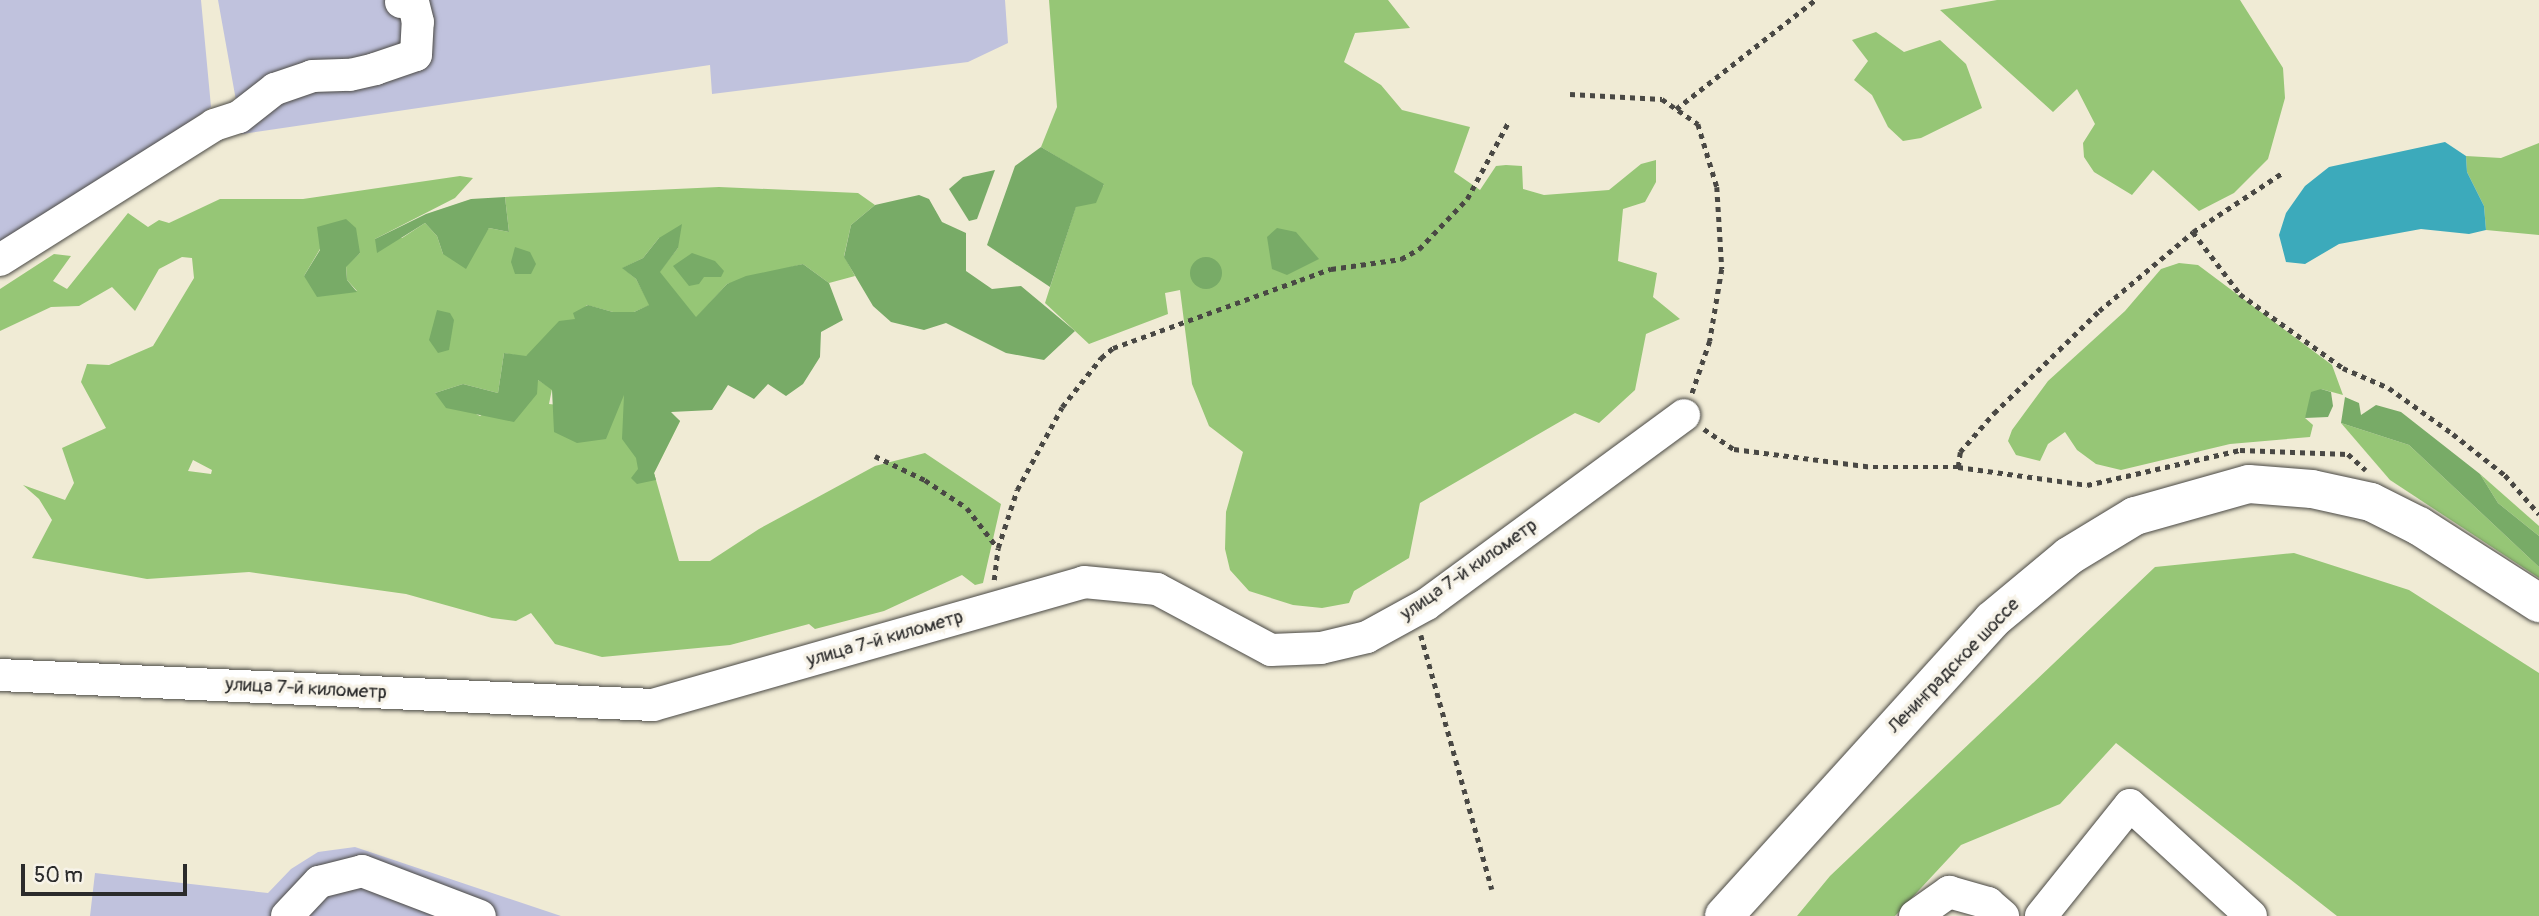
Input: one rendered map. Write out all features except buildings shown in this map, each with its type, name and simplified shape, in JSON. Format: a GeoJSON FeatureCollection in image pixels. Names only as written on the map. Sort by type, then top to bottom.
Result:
{"type":"FeatureCollection","features":[{"type":"Feature","properties":{"kind":"main road","name":"Ленинградское шоссе"},"geometry":{"type":"LineString","coordinates":[[1724,916],[1992,620],[2069,556],[2135,516],[2249,484],[2312,489],[2371,502],[2407,520],[2442,538],[2539,603]]}},
{"type":"Feature","properties":{"kind":"lane"},"geometry":{"type":"LineString","coordinates":[[0,260],[214,125],[239,117],[275,89],[312,76],[375,69],[416,55],[418,22],[412,2],[401,2]]}},
{"type":"Feature","properties":{"kind":"lane","name":"улица 7-й километр"},"geometry":{"type":"LineString","coordinates":[[0,675],[653,705],[1084,582],[1157,589],[1271,650],[1321,648],[1367,637],[1414,611],[1684,415]]}},
{"type":"Feature","properties":{"kind":"lane"},"geometry":{"type":"LineString","coordinates":[[2041,916],[2130,805],[2250,916]]}},
{"type":"Feature","properties":{"kind":"lane"},"geometry":{"type":"LineString","coordinates":[[287,916],[319,882],[362,871],[480,916]]}},
{"type":"Feature","properties":{"kind":"lane"},"geometry":{"type":"LineString","coordinates":[[1916,916],[1950,892],[1988,903],[2003,916]]}},
{"type":"Feature","properties":{"kind":"path"},"geometry":{"type":"LineString","coordinates":[[1676,109],[1815,0]]}},
{"type":"Feature","properties":{"kind":"path"},"geometry":{"type":"LineString","coordinates":[[1570,94],[1662,99],[1699,124],[1711,158],[1722,269],[1710,341],[1684,415],[1734,449],[1873,467],[1958,467],[2087,485],[2240,450],[2348,454],[2368,472]]}},
{"type":"Feature","properties":{"kind":"path"},"geometry":{"type":"LineString","coordinates":[[993,608],[998,548],[1029,468],[1062,407],[1101,358],[1113,348],[1300,280],[1331,270],[1401,259],[1419,249],[1467,199],[1509,121]]}},
{"type":"Feature","properties":{"kind":"path"},"geometry":{"type":"LineString","coordinates":[[1958,467],[1960,452],[1994,413],[2099,311],[2193,232],[2282,173]]}},
{"type":"Feature","properties":{"kind":"path"},"geometry":{"type":"LineString","coordinates":[[2193,232],[2240,294],[2343,368],[2389,388],[2453,434],[2505,475],[2539,514]]}},
{"type":"Feature","properties":{"kind":"path"},"geometry":{"type":"LineString","coordinates":[[875,456],[925,480],[967,508],[998,548]]}},
{"type":"Feature","properties":{"kind":"path"},"geometry":{"type":"LineString","coordinates":[[1414,611],[1492,889]]}},
{"type":"Feature","properties":{"kind":"shaded area"},"geometry":{"type":"Polygon","coordinates":[[[0,0],[201,0],[211,107],[5,249],[0,247],[0,0]]]}},
{"type":"Feature","properties":{"kind":"shaded area"},"geometry":{"type":"Polygon","coordinates":[[[218,0],[1005,0],[1008,43],[968,62],[712,94],[710,65],[242,134],[218,0]]]}},
{"type":"Feature","properties":{"kind":"shaded area"},"geometry":{"type":"Polygon","coordinates":[[[355,847],[561,916],[90,916],[95,873],[268,893],[291,869],[318,852],[355,847]]]}},
{"type":"Feature","properties":{"kind":"green space"},"geometry":{"type":"Polygon","coordinates":[[[1049,0],[1388,0],[1410,28],[1355,33],[1344,62],[1381,85],[1402,110],[1470,127],[1454,172],[1480,190],[1496,166],[1506,165],[1522,166],[1523,189],[1544,195],[1609,190],[1641,164],[1656,160],[1656,182],[1645,202],[1623,209],[1618,261],[1657,273],[1653,297],[1680,319],[1646,334],[1635,390],[1599,423],[1575,413],[1420,503],[1409,558],[1354,591],[1349,603],[1322,608],[1293,605],[1249,591],[1230,570],[1225,549],[1226,512],[1243,452],[1209,426],[1192,384],[1180,290],[1165,293],[1168,314],[1089,344],[1045,303],[1076,206],[1104,185],[1041,147],[1057,107],[1049,0]]]}},
{"type":"Feature","properties":{"kind":"green space"},"geometry":{"type":"Polygon","coordinates":[[[1997,0],[2240,0],[2283,68],[2285,98],[2268,159],[2234,193],[2199,211],[2153,170],[2132,195],[2094,172],[2084,157],[2083,143],[2095,124],[2077,89],[2053,112],[1940,10],[1997,0]]]}},
{"type":"Feature","properties":{"kind":"green space"},"geometry":{"type":"Polygon","coordinates":[[[1876,32],[1904,52],[1940,40],[1966,64],[1982,108],[1921,138],[1903,141],[1888,127],[1872,95],[1854,80],[1868,61],[1852,40],[1876,32]]]}},
{"type":"Feature","properties":{"kind":"green space"},"geometry":{"type":"Polygon","coordinates":[[[2539,143],[2539,235],[2486,230],[2484,206],[2467,172],[2466,156],[2501,158],[2539,143]]]}},
{"type":"Feature","properties":{"kind":"green space"},"geometry":{"type":"Polygon","coordinates":[[[1041,147],[1104,184],[1096,203],[1076,207],[1050,287],[987,245],[1015,166],[1041,147]]]}},
{"type":"Feature","properties":{"kind":"green space"},"geometry":{"type":"Polygon","coordinates":[[[995,170],[977,219],[969,221],[949,189],[963,177],[995,170]]]}},
{"type":"Feature","properties":{"kind":"green space"},"geometry":{"type":"Polygon","coordinates":[[[460,176],[473,178],[455,198],[375,239],[402,238],[425,223],[437,236],[443,254],[474,247],[489,228],[509,232],[505,197],[719,187],[858,193],[875,205],[851,225],[844,256],[855,276],[829,283],[803,264],[727,284],[696,318],[659,272],[678,248],[659,238],[643,258],[623,268],[636,279],[650,305],[634,312],[613,312],[587,305],[576,319],[525,357],[504,353],[498,393],[463,384],[435,393],[480,416],[538,380],[552,389],[549,404],[616,411],[624,393],[666,409],[680,421],[654,473],[679,561],[710,561],[759,529],[875,466],[925,453],[1001,504],[983,583],[975,585],[962,575],[884,611],[815,629],[809,624],[730,645],[602,657],[555,644],[531,613],[516,621],[492,618],[406,594],[249,572],[147,579],[32,558],[52,520],[39,499],[23,485],[65,500],[74,483],[62,448],[106,428],[81,382],[87,364],[109,365],[153,346],[194,278],[192,258],[182,257],[159,269],[135,311],[112,287],[79,306],[51,307],[0,331],[0,289],[54,254],[71,256],[53,281],[67,289],[128,213],[148,227],[159,220],[169,223],[220,199],[303,199],[460,176]],[[320,249],[304,276],[357,291],[347,280],[346,266],[360,253],[320,249]],[[193,460],[188,471],[211,474],[212,470],[193,460]]]}},
{"type":"Feature","properties":{"kind":"green space"},"geometry":{"type":"Polygon","coordinates":[[[919,195],[929,199],[942,222],[966,233],[966,271],[992,289],[1021,286],[1075,331],[1044,360],[1006,353],[946,323],[924,330],[891,322],[873,306],[844,257],[851,225],[875,205],[919,195]]]}},
{"type":"Feature","properties":{"kind":"green space"},"geometry":{"type":"Polygon","coordinates":[[[505,197],[509,232],[489,228],[466,269],[443,254],[437,236],[425,223],[377,253],[375,239],[426,214],[471,199],[505,197]]]}},
{"type":"Feature","properties":{"kind":"green space"},"geometry":{"type":"Polygon","coordinates":[[[346,219],[356,228],[360,253],[346,267],[347,280],[357,292],[317,297],[304,276],[320,250],[317,227],[346,219]]]}},
{"type":"Feature","properties":{"kind":"green space"},"geometry":{"type":"Polygon","coordinates":[[[682,224],[678,248],[660,272],[696,317],[727,284],[746,276],[803,264],[829,283],[843,320],[821,332],[820,357],[803,384],[786,396],[768,384],[754,399],[728,385],[712,410],[671,412],[680,421],[654,473],[656,480],[637,484],[631,478],[638,469],[636,458],[622,439],[624,395],[606,439],[577,443],[554,432],[552,390],[538,380],[537,394],[514,422],[446,408],[435,393],[463,384],[498,393],[504,353],[526,356],[559,321],[575,319],[573,313],[588,305],[613,312],[634,312],[649,305],[636,279],[622,268],[643,258],[659,238],[682,224]]]}},
{"type":"Feature","properties":{"kind":"green space"},"geometry":{"type":"Polygon","coordinates":[[[1277,228],[1296,232],[1319,259],[1287,275],[1272,269],[1267,237],[1277,228]]]}},
{"type":"Feature","properties":{"kind":"green space"},"geometry":{"type":"Polygon","coordinates":[[[515,247],[530,252],[536,264],[531,274],[515,274],[511,262],[515,247]]]}},
{"type":"Feature","properties":{"kind":"green space"},"geometry":{"type":"Polygon","coordinates":[[[692,253],[715,261],[724,271],[721,277],[704,277],[699,284],[689,286],[673,266],[692,253]]]}},
{"type":"Feature","properties":{"kind":"green space"},"geometry":{"type":"Polygon","coordinates":[[[1206,257],[1217,262],[1222,273],[1217,284],[1206,289],[1195,284],[1190,273],[1195,262],[1206,257]]]}},
{"type":"Feature","properties":{"kind":"green space"},"geometry":{"type":"Polygon","coordinates":[[[2179,263],[2198,265],[2332,365],[2343,395],[2321,389],[2305,418],[2313,425],[2310,437],[2230,444],[2121,470],[2096,464],[2077,450],[2065,432],[2048,444],[2040,461],[2016,455],[2008,441],[2012,430],[2048,381],[2125,311],[2161,269],[2179,263]]]}},
{"type":"Feature","properties":{"kind":"green space"},"geometry":{"type":"Polygon","coordinates":[[[437,310],[450,313],[454,320],[449,350],[438,353],[429,340],[437,310]]]}},
{"type":"Feature","properties":{"kind":"green space"},"geometry":{"type":"Polygon","coordinates":[[[2321,389],[2331,392],[2333,406],[2328,417],[2305,418],[2311,392],[2321,389]]]}},
{"type":"Feature","properties":{"kind":"green space"},"geometry":{"type":"Polygon","coordinates":[[[2345,397],[2359,403],[2361,415],[2376,405],[2401,412],[2480,474],[2498,503],[2539,536],[2539,567],[2409,445],[2341,423],[2345,397]]]}},
{"type":"Feature","properties":{"kind":"green space"},"geometry":{"type":"Polygon","coordinates":[[[2341,423],[2409,445],[2539,567],[2539,578],[2390,480],[2341,423]]]}},
{"type":"Feature","properties":{"kind":"green space"},"geometry":{"type":"Polygon","coordinates":[[[2480,474],[2539,526],[2539,536],[2498,503],[2480,474]]]}},
{"type":"Feature","properties":{"kind":"green space"},"geometry":{"type":"Polygon","coordinates":[[[2294,553],[2409,590],[2539,673],[2539,916],[2337,916],[2116,743],[2060,804],[1961,845],[1895,916],[1797,916],[1830,876],[2155,567],[2294,553]]]}},
{"type":"Feature","properties":{"kind":"water"},"geometry":{"type":"Polygon","coordinates":[[[2445,142],[2466,156],[2467,172],[2484,206],[2486,230],[2469,234],[2421,229],[2339,244],[2305,264],[2286,262],[2279,235],[2286,213],[2305,186],[2329,167],[2445,142]]]}}]}
